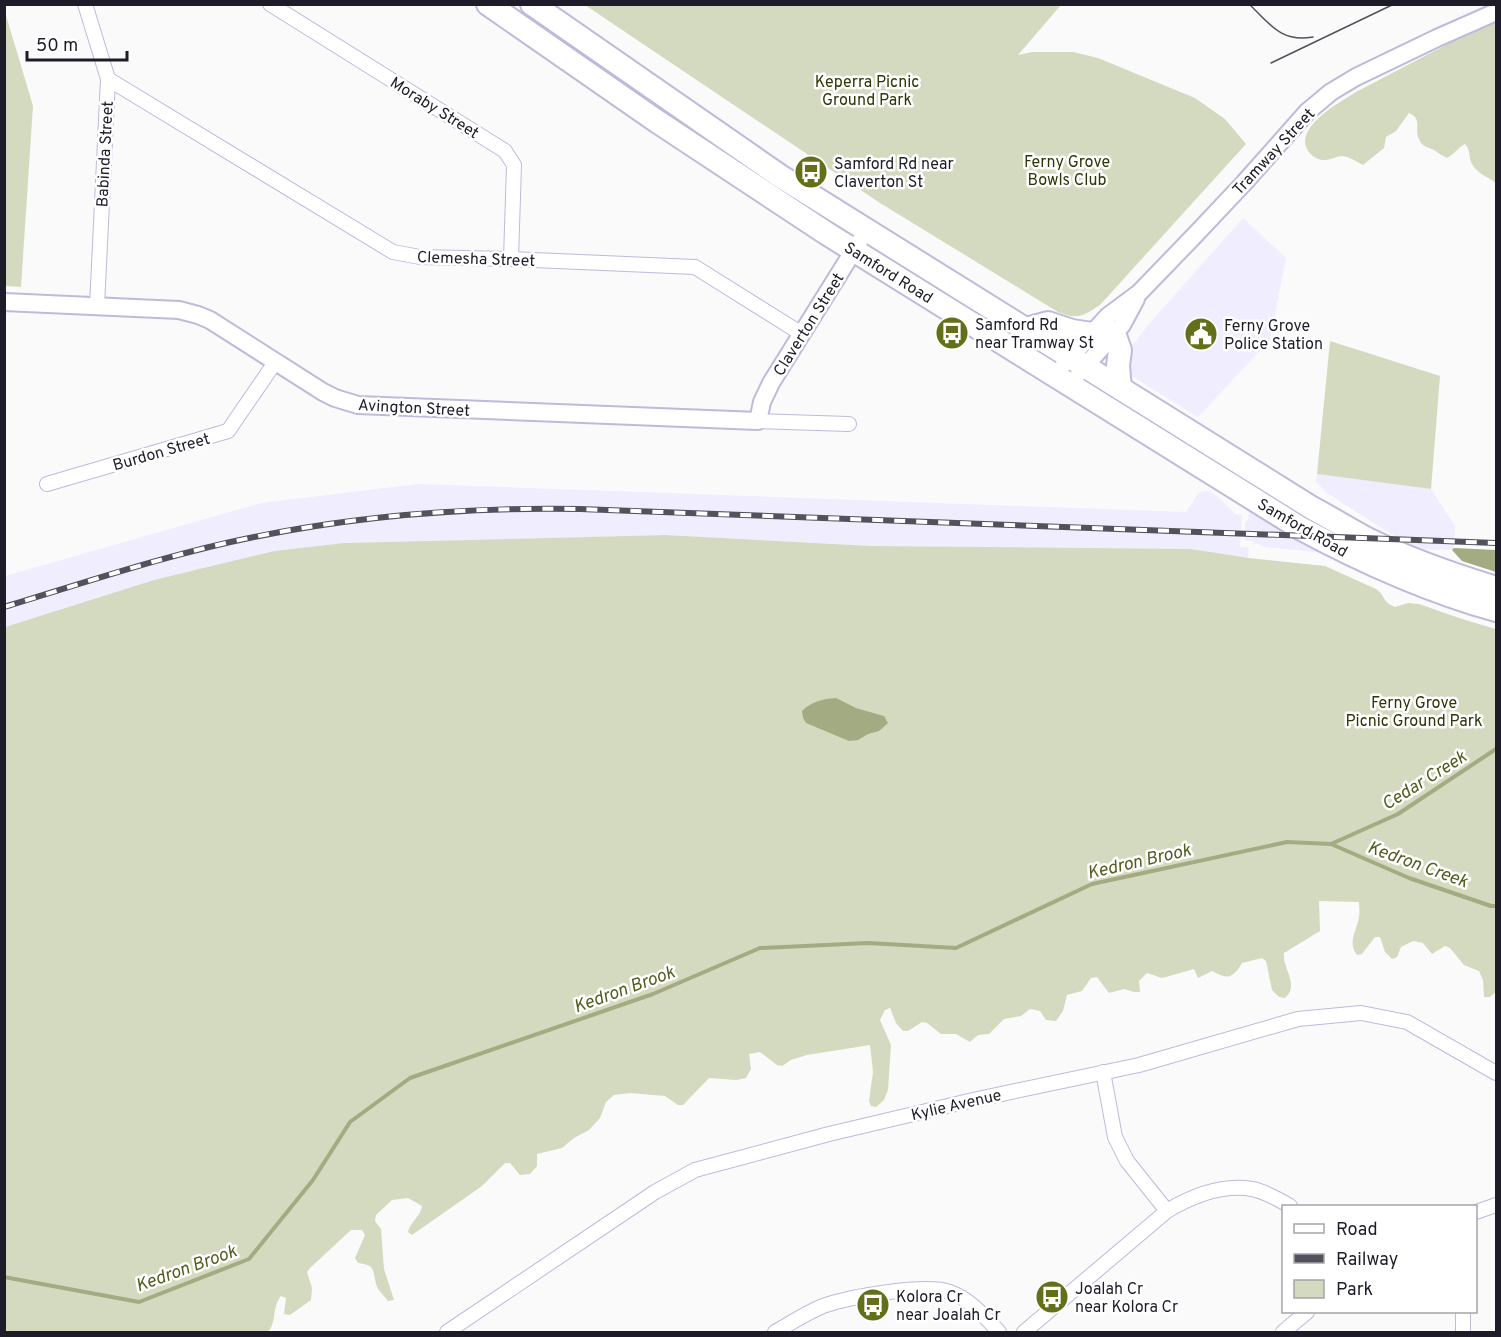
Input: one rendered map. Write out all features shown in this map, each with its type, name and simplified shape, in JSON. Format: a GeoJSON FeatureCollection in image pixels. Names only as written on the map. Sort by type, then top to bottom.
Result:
{"type":"FeatureCollection","features":[{"type":"Feature","properties":{"kind":"main road","name":"Samford Road"},"geometry":{"type":"LineString","coordinates":[[488,4],[658,122],[854,251],[1300,528],[1394,575],[1460,600],[1497,610]]}},
{"type":"Feature","properties":{"kind":"main road","name":"Samford Road"},"geometry":{"type":"LineString","coordinates":[[532,4],[780,176],[1312,508],[1367,539],[1435,568],[1497,588]]}},
{"type":"Feature","properties":{"kind":"main road"},"geometry":{"type":"LineString","coordinates":[[1026,329],[1048,323],[1071,331],[1103,334],[1120,350],[1118,366],[1120,388]]}},
{"type":"Feature","properties":{"kind":"street","name":"Babinda Street"},"geometry":{"type":"LineString","coordinates":[[85,4],[108,79],[97,306]]}},
{"type":"Feature","properties":{"kind":"street","name":"Moraby Street"},"geometry":{"type":"LineString","coordinates":[[270,4],[505,151],[513,165],[511,259]]}},
{"type":"Feature","properties":{"kind":"street","name":"Tramway Street"},"geometry":{"type":"LineString","coordinates":[[1061,380],[1103,334],[1122,325],[1139,293],[1244,183],[1307,112],[1331,92],[1356,77],[1497,12]]}},
{"type":"Feature","properties":{"kind":"street","name":"Clemesha Street"},"geometry":{"type":"LineString","coordinates":[[108,79],[393,252],[420,257],[695,267],[802,334]]}},
{"type":"Feature","properties":{"kind":"street","name":"Claverton Street"},"geometry":{"type":"LineString","coordinates":[[758,421],[766,392],[867,231]]}},
{"type":"Feature","properties":{"kind":"street","name":"Avington Street"},"geometry":{"type":"LineString","coordinates":[[4,302],[179,310],[198,315],[210,320],[323,392],[358,405],[849,424]]}},
{"type":"Feature","properties":{"kind":"street","name":"Burdon Street"},"geometry":{"type":"LineString","coordinates":[[47,484],[228,431],[276,361]]}},
{"type":"Feature","properties":{"kind":"street","name":"Kylie Avenue"},"geometry":{"type":"LineString","coordinates":[[447,1332],[628,1210],[695,1170],[887,1120],[1139,1065],[1298,1019],[1361,1013],[1407,1022],[1497,1073]]}},
{"type":"Feature","properties":{"kind":"street"},"geometry":{"type":"LineString","coordinates":[[1103,1072],[1115,1137],[1127,1161],[1167,1211]]}},
{"type":"Feature","properties":{"kind":"street"},"geometry":{"type":"LineString","coordinates":[[1024,1332],[1167,1211],[1182,1202],[1198,1195],[1234,1189],[1253,1189],[1288,1205]]}},
{"type":"Feature","properties":{"kind":"street"},"geometry":{"type":"LineString","coordinates":[[1477,1212],[1497,1205]]}},
{"type":"Feature","properties":{"kind":"street"},"geometry":{"type":"LineString","coordinates":[[775,1332],[802,1316],[842,1300],[901,1291],[936,1289],[948,1291],[965,1300],[999,1332]]}},
{"type":"Feature","properties":{"kind":"street"},"geometry":{"type":"LineString","coordinates":[[1283,1332],[1305,1313]]}},
{"type":"Feature","properties":{"kind":"street"},"geometry":{"type":"LineString","coordinates":[[1462,1313],[1463,1332]]}},
{"type":"Feature","properties":{"kind":"shaded area"},"geometry":{"type":"Polygon","coordinates":[[[1243,218],[1286,258],[1270,340],[1198,417],[1133,377],[1129,366],[1130,349],[1148,325],[1243,218]]]}},
{"type":"Feature","properties":{"kind":"shaded area"},"geometry":{"type":"Polygon","coordinates":[[[1317,474],[1431,489],[1455,526],[1454,548],[1452,550],[1415,549],[1327,493],[1316,482],[1317,474]]]}},
{"type":"Feature","properties":{"kind":"shaded area"},"geometry":{"type":"Polygon","coordinates":[[[418,484],[1186,512],[1199,492],[1208,491],[1216,495],[1235,514],[1242,515],[1240,547],[1249,547],[1248,558],[1191,549],[872,546],[666,535],[344,543],[274,551],[154,580],[5,627],[5,576],[261,503],[418,484]]]}},
{"type":"Feature","properties":{"kind":"shaded area"},"geometry":{"type":"Polygon","coordinates":[[[1249,509],[1321,551],[1265,547],[1254,544],[1253,541],[1245,541],[1245,523],[1248,520],[1249,509]]]}},
{"type":"Feature","properties":{"kind":"shaded area"},"geometry":{"type":"Polygon","coordinates":[[[1454,548],[1496,550],[1496,572],[1462,561],[1452,550],[1454,548]]]}},
{"type":"Feature","properties":{"kind":"shaded area"},"geometry":{"type":"Polygon","coordinates":[[[836,698],[856,708],[884,716],[888,723],[879,731],[858,740],[849,741],[806,723],[802,711],[818,701],[836,698]]]}},
{"type":"Feature","properties":{"kind":"green space"},"geometry":{"type":"Polygon","coordinates":[[[585,5],[1061,5],[1018,55],[1032,52],[1073,52],[1098,58],[1195,98],[1225,119],[1246,144],[1100,305],[1085,314],[1071,316],[1058,312],[880,203],[585,5]]]}},
{"type":"Feature","properties":{"kind":"green space"},"geometry":{"type":"Polygon","coordinates":[[[5,12],[33,106],[21,287],[5,286],[5,12]]]}},
{"type":"Feature","properties":{"kind":"green space"},"geometry":{"type":"Polygon","coordinates":[[[1496,23],[1496,183],[1474,167],[1465,144],[1447,158],[1423,145],[1418,135],[1416,118],[1409,113],[1396,131],[1386,137],[1384,148],[1363,165],[1344,156],[1327,160],[1320,159],[1308,151],[1305,140],[1313,123],[1340,102],[1463,36],[1496,23]]]}},
{"type":"Feature","properties":{"kind":"green space"},"geometry":{"type":"Polygon","coordinates":[[[1330,341],[1440,376],[1431,489],[1317,474],[1330,341]]]}},
{"type":"Feature","properties":{"kind":"green space","name":"Ferny Grove Picnic Ground Park"},"geometry":{"type":"Polygon","coordinates":[[[666,535],[872,546],[1191,549],[1325,566],[1376,589],[1388,603],[1395,607],[1408,603],[1419,604],[1496,629],[1496,992],[1490,997],[1484,997],[1483,980],[1479,971],[1464,965],[1450,948],[1445,946],[1432,954],[1423,943],[1413,941],[1401,947],[1397,957],[1392,959],[1385,952],[1380,937],[1375,937],[1362,954],[1357,955],[1353,941],[1359,917],[1359,902],[1319,901],[1320,931],[1284,953],[1291,982],[1291,988],[1285,998],[1279,997],[1272,990],[1266,961],[1262,958],[1242,963],[1230,976],[1222,976],[1212,971],[1198,978],[1194,969],[1162,978],[1147,973],[1139,981],[1140,992],[1124,989],[1109,993],[1097,977],[1091,978],[1082,991],[1067,995],[1063,1011],[1056,1021],[1046,1020],[1040,1011],[1030,1009],[1021,1016],[1004,1019],[989,1034],[978,1035],[970,1042],[956,1034],[941,1034],[927,1023],[922,1022],[908,1031],[903,1031],[896,1023],[890,1008],[885,1010],[880,1020],[891,1045],[888,1090],[884,1100],[876,1107],[871,1106],[869,1101],[873,1072],[870,1045],[807,1055],[791,1060],[782,1066],[777,1065],[760,1052],[749,1054],[751,1069],[746,1078],[736,1080],[709,1078],[683,1105],[678,1105],[665,1096],[630,1093],[614,1095],[606,1102],[600,1118],[589,1130],[562,1148],[537,1154],[537,1166],[530,1174],[520,1175],[510,1163],[505,1163],[482,1186],[412,1235],[408,1232],[409,1228],[420,1213],[422,1206],[408,1198],[392,1200],[376,1215],[375,1221],[381,1229],[384,1269],[394,1300],[388,1301],[378,1289],[372,1268],[358,1263],[355,1258],[365,1235],[362,1230],[351,1230],[307,1272],[312,1288],[311,1300],[290,1315],[284,1314],[286,1298],[281,1296],[276,1304],[273,1324],[268,1332],[5,1332],[5,627],[154,580],[274,551],[344,543],[666,535]]]}},
{"type":"Feature","properties":{"kind":"waterway","name":"Cedar Creek"},"geometry":{"type":"LineString","coordinates":[[1331,844],[1398,814],[1496,749]]}},
{"type":"Feature","properties":{"kind":"waterway","name":"Kedron Brook"},"geometry":{"type":"LineString","coordinates":[[4,1277],[139,1302],[249,1259],[313,1180],[350,1122],[410,1078],[653,994],[760,948],[868,943],[956,948],[1092,884],[1287,842],[1331,844],[1409,878],[1496,906]]}},
{"type":"Feature","properties":{"kind":"tram line"},"geometry":{"type":"LineString","coordinates":[[1249,4],[1270,25],[1284,34],[1292,37],[1313,37]]}},
{"type":"Feature","properties":{"kind":"tram line"},"geometry":{"type":"LineString","coordinates":[[1271,63],[1394,4]]}},
{"type":"Feature","properties":{"kind":"railway"},"geometry":{"type":"LineString","coordinates":[[4,607],[159,560],[254,537],[376,518],[498,509],[580,509],[1496,543]]}},
{"type":"Feature","properties":{"kind":"place","name":"Samford Rd near Claverton St"},"geometry":{"type":"Point","coordinates":[811,172]}},
{"type":"Feature","properties":{"kind":"place","name":"Samford Rd near Tramway St"},"geometry":{"type":"Point","coordinates":[952,333]}},
{"type":"Feature","properties":{"kind":"place","name":"Ferny Grove Police Station"},"geometry":{"type":"Point","coordinates":[1201,334]}},
{"type":"Feature","properties":{"kind":"place","name":"Joalah Cr near Kolora Cr"},"geometry":{"type":"Point","coordinates":[1052,1297]}},
{"type":"Feature","properties":{"kind":"place","name":"Kolora Cr near Joalah Cr"},"geometry":{"type":"Point","coordinates":[873,1305]}},
{"type":"Feature","properties":{"kind":"park label","name":"Keperra Picnic Ground Park"},"geometry":{"type":"Point","coordinates":[867,90]}},
{"type":"Feature","properties":{"kind":"park label","name":"Ferny Grove Bowls Club"},"geometry":{"type":"Point","coordinates":[1067,170]}},
{"type":"Feature","properties":{"kind":"water label","name":"Kedron Creek"},"geometry":{"type":"Point","coordinates":[1418,864]}}]}
